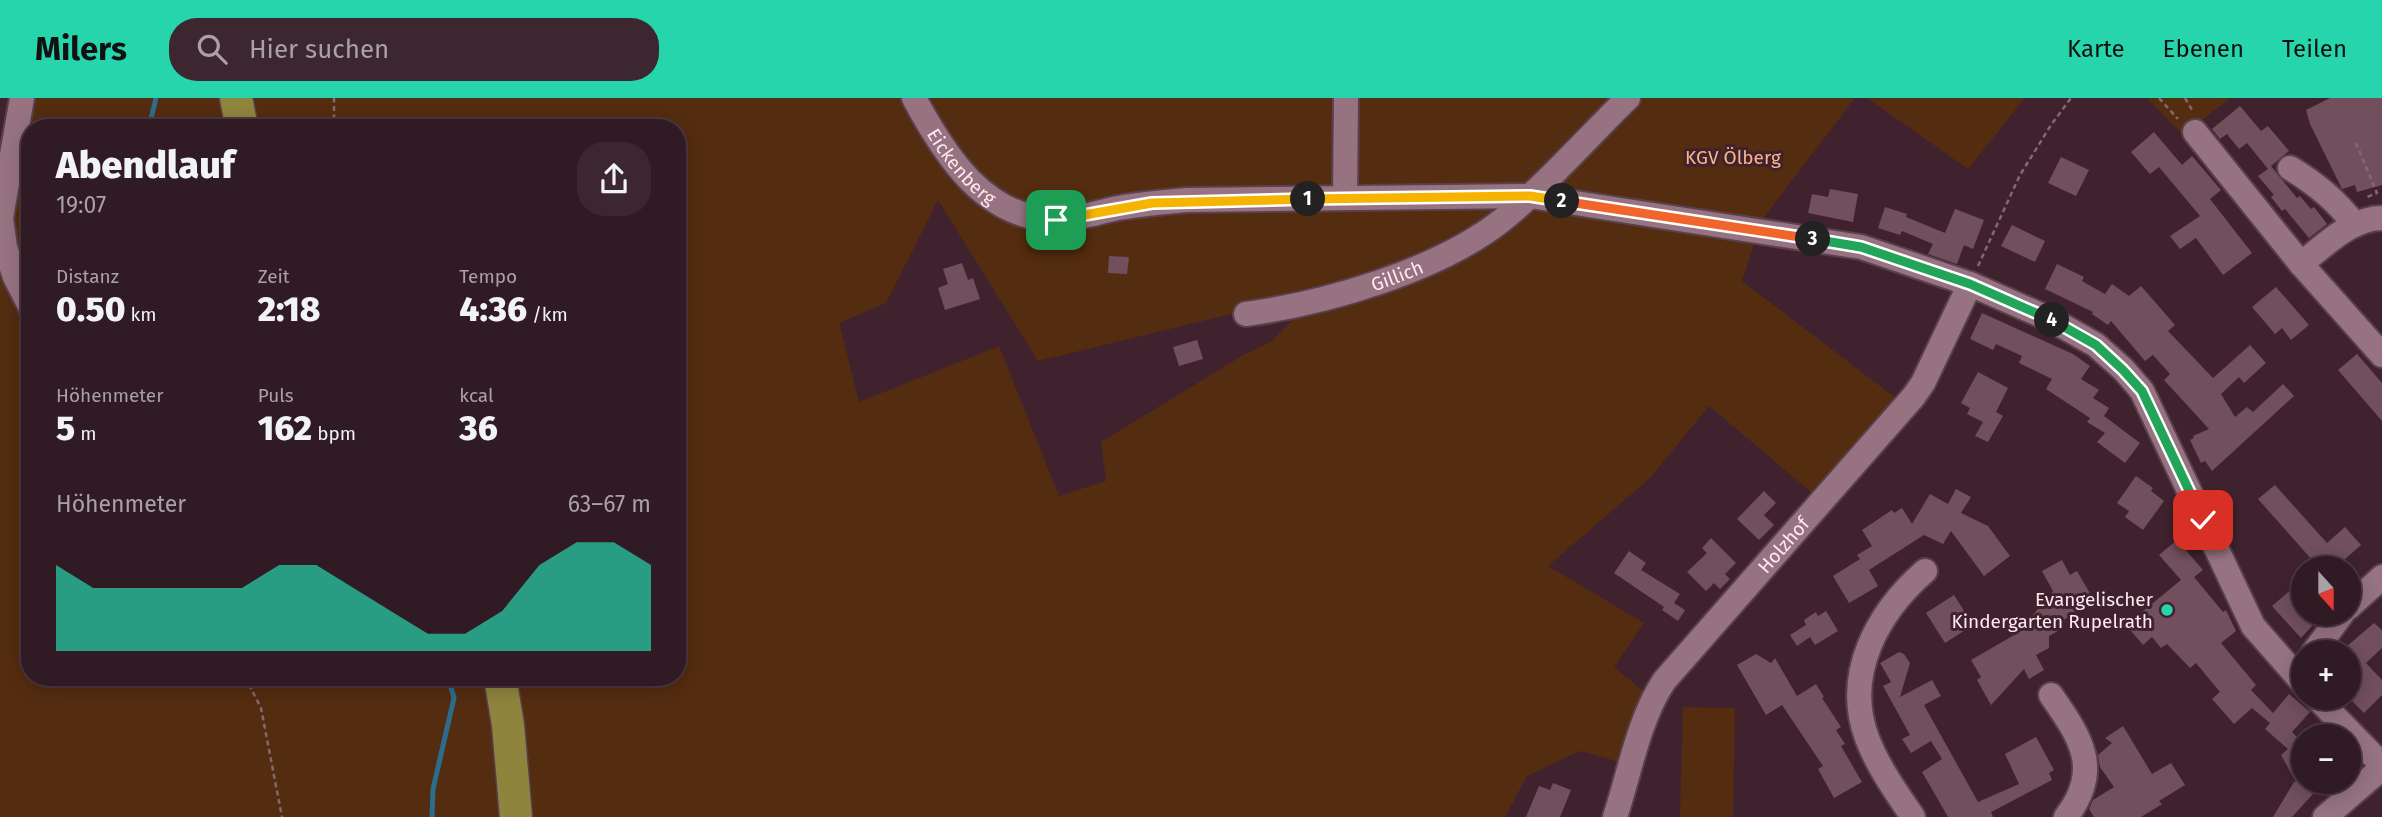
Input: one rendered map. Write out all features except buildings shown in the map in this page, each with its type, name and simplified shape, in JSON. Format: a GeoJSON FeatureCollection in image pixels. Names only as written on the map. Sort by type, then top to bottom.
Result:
{"type":"FeatureCollection","features":[{"type":"Feature","properties":{"kind":"main road"},"geometry":{"type":"LineString","coordinates":[[236,98],[240,119]]}},
{"type":"Feature","properties":{"kind":"main road"},"geometry":{"type":"LineString","coordinates":[[502,686],[508,724],[516,817]]}},
{"type":"Feature","properties":{"kind":"street"},"geometry":{"type":"LineString","coordinates":[[21,289],[5,247],[1,218],[22,98]]}},
{"type":"Feature","properties":{"kind":"street","name":"Eickenberg"},"geometry":{"type":"LineString","coordinates":[[914,98],[934,135],[963,175],[1005,206],[1056,220],[1175,201],[1530,196],[1861,247],[1970,284],[2052,320],[2096,345],[2142,391],[2253,626],[2291,666]]}},
{"type":"Feature","properties":{"kind":"street"},"geometry":{"type":"LineString","coordinates":[[1345,198],[1346,98]]}},
{"type":"Feature","properties":{"kind":"street","name":"Gillich"},"geometry":{"type":"LineString","coordinates":[[1246,314],[1321,301],[1437,259],[1472,241],[1530,196],[1629,98]]}},
{"type":"Feature","properties":{"kind":"street"},"geometry":{"type":"LineString","coordinates":[[2195,132],[2301,264],[2382,355]]}},
{"type":"Feature","properties":{"kind":"street"},"geometry":{"type":"LineString","coordinates":[[2290,168],[2318,185],[2339,204],[2369,221]]}},
{"type":"Feature","properties":{"kind":"street"},"geometry":{"type":"LineString","coordinates":[[2301,264],[2330,241],[2369,221]]}},
{"type":"Feature","properties":{"kind":"street","name":"Holzhof"},"geometry":{"type":"LineString","coordinates":[[1615,817],[1654,696],[1676,666],[1914,396],[1923,383],[1970,284]]}},
{"type":"Feature","properties":{"kind":"street"},"geometry":{"type":"LineString","coordinates":[[1913,817],[1889,783],[1867,738],[1861,709],[1861,683],[1874,632],[1902,591],[1924,570]]}},
{"type":"Feature","properties":{"kind":"street"},"geometry":{"type":"LineString","coordinates":[[2361,596],[2382,577]]}},
{"type":"Feature","properties":{"kind":"street"},"geometry":{"type":"LineString","coordinates":[[2051,695],[2076,732],[2083,750],[2085,775],[2082,788],[2066,817]]}},
{"type":"Feature","properties":{"kind":"street"},"geometry":{"type":"LineString","coordinates":[[2325,817],[2382,766],[2328,710]]}},
{"type":"Feature","properties":{"kind":"path"},"geometry":{"type":"LineString","coordinates":[[334,98],[334,119]]}},
{"type":"Feature","properties":{"kind":"path"},"geometry":{"type":"LineString","coordinates":[[1970,284],[2020,175],[2071,98]]}},
{"type":"Feature","properties":{"kind":"path"},"geometry":{"type":"LineString","coordinates":[[2159,98],[2187,128],[2195,132]]}},
{"type":"Feature","properties":{"kind":"path"},"geometry":{"type":"LineString","coordinates":[[2356,143],[2377,193],[2364,199],[2369,221]]}},
{"type":"Feature","properties":{"kind":"path"},"geometry":{"type":"LineString","coordinates":[[250,686],[261,708],[282,817]]}},
{"type":"Feature","properties":{"kind":"green space","name":"KGV Ölberg"},"geometry":{"type":"Polygon","coordinates":[[[27,98],[1855,98],[1761,221],[1525,206],[1757,235],[1742,281],[1901,402],[1817,497],[1709,406],[1650,478],[1548,566],[1644,623],[1614,667],[1643,691],[1620,762],[1580,751],[1527,776],[1505,817],[0,817],[0,251],[21,296],[21,686],[686,686],[686,119],[405,119],[404,113],[404,119],[23,119],[27,98]],[[938,200],[886,303],[839,323],[859,402],[999,346],[1059,496],[1106,481],[1101,442],[1245,354],[1271,342],[1309,303],[1252,309],[1038,361],[938,200]]]}},
{"type":"Feature","properties":{"kind":"green space"},"geometry":{"type":"Polygon","coordinates":[[[1867,98],[2025,98],[1968,169],[1867,98]]]}},
{"type":"Feature","properties":{"kind":"green space"},"geometry":{"type":"Polygon","coordinates":[[[2147,98],[2230,98],[2183,135],[2147,98]]]}},
{"type":"Feature","properties":{"kind":"green space"},"geometry":{"type":"Polygon","coordinates":[[[21,133],[21,272],[5,228],[21,133]]]}},
{"type":"Feature","properties":{"kind":"green space"},"geometry":{"type":"Polygon","coordinates":[[[1683,707],[1735,708],[1733,817],[1680,817],[1683,707]]]}},
{"type":"Feature","properties":{"kind":"waterway"},"geometry":{"type":"LineString","coordinates":[[151,119],[156,98]]}},
{"type":"Feature","properties":{"kind":"waterway"},"geometry":{"type":"LineString","coordinates":[[432,817],[433,789],[454,698],[451,686]]}},
{"type":"Feature","properties":{"kind":"place","name":"Evangelischer Kindergarten Rupelrath"},"geometry":{"type":"Point","coordinates":[2167,610]}},
{"type":"Feature","properties":{"kind":"route"},"geometry":{"type":"LineString","coordinates":[[1056,220],[1118,208],[1187,200],[1530,196],[1861,247],[1970,284],[2052,320],[2096,345],[2142,391],[2203,520]]}}]}
